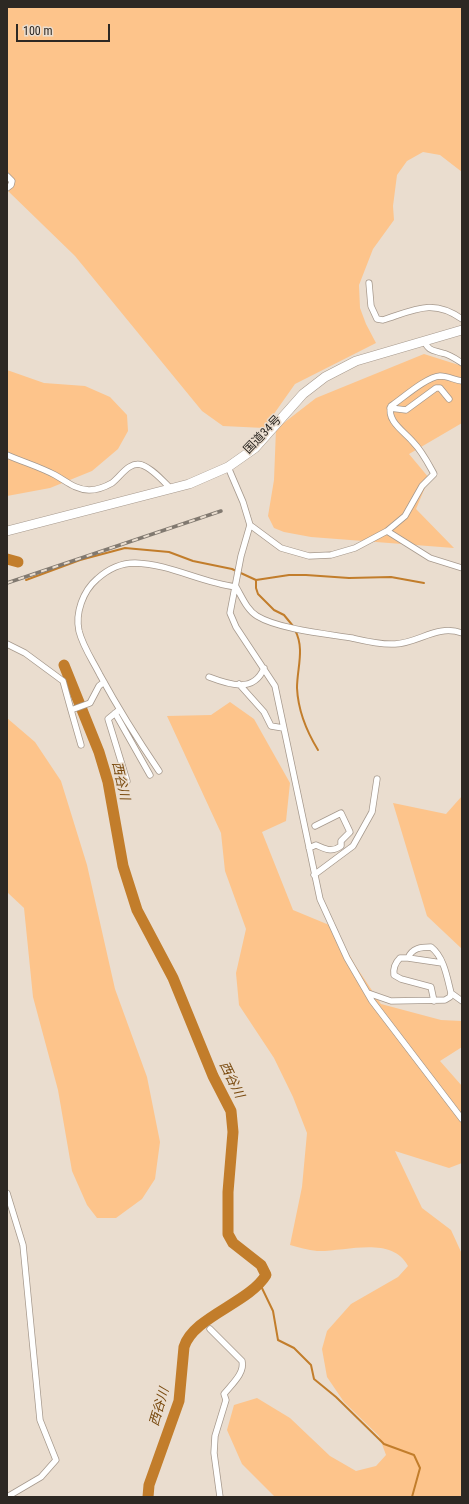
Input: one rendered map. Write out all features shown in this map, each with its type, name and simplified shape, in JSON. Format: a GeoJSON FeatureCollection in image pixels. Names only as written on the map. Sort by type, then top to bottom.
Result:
{"type":"FeatureCollection","features":[{"type":"Feature","properties":{"kind":"highway","name":"国道34号"},"geometry":{"type":"LineString","coordinates":[[7,531],[189,484],[228,467],[255,448],[294,403],[325,377],[356,361],[462,330]]}},
{"type":"Feature","properties":{"kind":"street"},"geometry":{"type":"LineString","coordinates":[[7,176],[12,181],[11,185],[7,188]]}},
{"type":"Feature","properties":{"kind":"street"},"geometry":{"type":"LineString","coordinates":[[369,283],[371,306],[377,319],[383,320],[423,306],[432,306],[462,319]]}},
{"type":"Feature","properties":{"kind":"street"},"geometry":{"type":"LineString","coordinates":[[424,341],[428,349],[433,352],[442,353],[462,363]]}},
{"type":"Feature","properties":{"kind":"street"},"geometry":{"type":"LineString","coordinates":[[390,408],[433,378],[448,377],[462,381]]}},
{"type":"Feature","properties":{"kind":"street"},"geometry":{"type":"LineString","coordinates":[[390,408],[406,410],[436,388],[440,388],[449,399]]}},
{"type":"Feature","properties":{"kind":"street"},"geometry":{"type":"LineString","coordinates":[[250,525],[281,548],[309,556],[332,555],[355,548],[387,531],[405,516],[422,486],[434,474],[413,441],[397,427],[390,408]]}},
{"type":"Feature","properties":{"kind":"street"},"geometry":{"type":"LineString","coordinates":[[7,455],[55,475],[78,489],[88,490],[102,488],[112,482],[126,469],[135,465],[142,465],[149,469],[171,489]]}},
{"type":"Feature","properties":{"kind":"street"},"geometry":{"type":"LineString","coordinates":[[228,467],[243,502],[250,525],[241,556],[230,613],[236,627],[275,686],[320,900],[347,958],[368,993],[385,1019],[462,1119]]}},
{"type":"Feature","properties":{"kind":"street"},"geometry":{"type":"LineString","coordinates":[[387,531],[430,558],[462,568]]}},
{"type":"Feature","properties":{"kind":"street"},"geometry":{"type":"LineString","coordinates":[[150,775],[117,711],[104,682],[86,650],[79,631],[79,613],[83,597],[91,584],[104,573],[119,566],[135,563],[155,566],[236,587]]}},
{"type":"Feature","properties":{"kind":"street"},"geometry":{"type":"LineString","coordinates":[[236,587],[246,604],[256,616],[270,622],[307,631],[395,644],[439,630],[452,629],[462,633]]}},
{"type":"Feature","properties":{"kind":"street"},"geometry":{"type":"LineString","coordinates":[[7,644],[25,653],[63,681],[73,709],[82,745]]}},
{"type":"Feature","properties":{"kind":"street"},"geometry":{"type":"LineString","coordinates":[[209,677],[222,682],[251,684],[256,681],[264,668]]}},
{"type":"Feature","properties":{"kind":"street"},"geometry":{"type":"LineString","coordinates":[[73,709],[90,703],[99,686],[104,682]]}},
{"type":"Feature","properties":{"kind":"street"},"geometry":{"type":"LineString","coordinates":[[239,684],[264,712],[271,726],[283,728]]}},
{"type":"Feature","properties":{"kind":"street"},"geometry":{"type":"LineString","coordinates":[[117,711],[159,771]]}},
{"type":"Feature","properties":{"kind":"street"},"geometry":{"type":"LineString","coordinates":[[117,711],[108,719],[128,781]]}},
{"type":"Feature","properties":{"kind":"street"},"geometry":{"type":"LineString","coordinates":[[314,875],[353,846],[372,812],[377,779]]}},
{"type":"Feature","properties":{"kind":"street"},"geometry":{"type":"LineString","coordinates":[[309,848],[316,845],[328,850],[335,850],[341,846],[341,841],[350,832],[342,813],[315,826]]}},
{"type":"Feature","properties":{"kind":"street"},"geometry":{"type":"LineString","coordinates":[[408,958],[416,948],[431,947],[441,958],[451,993],[462,1001]]}},
{"type":"Feature","properties":{"kind":"street"},"geometry":{"type":"LineString","coordinates":[[434,1001],[431,987],[400,979],[394,975],[393,969],[396,962],[400,958],[441,958]]}},
{"type":"Feature","properties":{"kind":"street"},"geometry":{"type":"LineString","coordinates":[[368,993],[391,1001],[445,1000],[450,997],[451,993]]}},
{"type":"Feature","properties":{"kind":"street"},"geometry":{"type":"LineString","coordinates":[[7,1193],[23,1245],[40,1420],[56,1460],[42,1477],[7,1497]]}},
{"type":"Feature","properties":{"kind":"street"},"geometry":{"type":"LineString","coordinates":[[210,1329],[242,1360],[243,1366],[242,1371],[224,1394],[226,1400],[215,1436],[214,1453],[220,1497]]}},
{"type":"Feature","properties":{"kind":"shaded area"},"geometry":{"type":"Polygon","coordinates":[[[7,7],[462,7],[462,172],[440,155],[423,152],[407,161],[397,175],[393,206],[394,220],[373,249],[359,285],[360,308],[376,343],[295,384],[264,428],[223,426],[202,411],[75,256],[7,190],[7,7]]]}},
{"type":"Feature","properties":{"kind":"shaded area"},"geometry":{"type":"Polygon","coordinates":[[[424,354],[462,366],[462,423],[409,454],[429,478],[416,509],[454,548],[311,537],[284,532],[274,528],[268,516],[274,480],[276,429],[316,398],[424,354]]]}},
{"type":"Feature","properties":{"kind":"shaded area"},"geometry":{"type":"Polygon","coordinates":[[[7,370],[44,383],[85,386],[110,397],[127,415],[128,431],[118,449],[92,471],[50,488],[7,496],[7,370]]]}},
{"type":"Feature","properties":{"kind":"shaded area"},"geometry":{"type":"Polygon","coordinates":[[[230,702],[254,719],[290,783],[286,821],[262,832],[293,910],[334,927],[355,965],[381,1004],[441,1020],[462,1021],[462,1047],[440,1061],[462,1086],[462,1163],[449,1168],[395,1151],[422,1208],[451,1230],[462,1254],[462,1497],[275,1497],[242,1464],[227,1430],[234,1405],[257,1398],[290,1418],[330,1456],[356,1471],[376,1466],[386,1455],[379,1436],[344,1402],[327,1377],[322,1349],[327,1331],[351,1304],[398,1277],[408,1266],[401,1256],[380,1248],[367,1247],[317,1251],[290,1245],[302,1187],[307,1133],[293,1097],[274,1058],[239,1005],[236,973],[246,929],[225,871],[221,833],[167,716],[211,715],[230,702]]]}},
{"type":"Feature","properties":{"kind":"shaded area"},"geometry":{"type":"Polygon","coordinates":[[[7,718],[35,742],[61,781],[87,865],[115,989],[147,1077],[160,1142],[155,1179],[142,1199],[116,1218],[97,1218],[87,1205],[72,1171],[58,1090],[33,997],[24,908],[7,892],[7,718]]]}},
{"type":"Feature","properties":{"kind":"shaded area"},"geometry":{"type":"Polygon","coordinates":[[[462,796],[462,949],[427,916],[393,803],[446,814],[462,796]]]}},
{"type":"Feature","properties":{"kind":"waterway"},"geometry":{"type":"LineString","coordinates":[[26,580],[80,560],[125,548],[169,552],[193,561],[232,569],[256,580],[289,575],[306,575],[349,578],[391,577],[424,583]]}},
{"type":"Feature","properties":{"kind":"waterway","name":"西谷川"},"geometry":{"type":"LineString","coordinates":[[7,559],[18,562]]}},
{"type":"Feature","properties":{"kind":"waterway"},"geometry":{"type":"LineString","coordinates":[[256,580],[258,594],[274,610],[284,615],[293,626]]}},
{"type":"Feature","properties":{"kind":"waterway"},"geometry":{"type":"LineString","coordinates":[[295,630],[300,644],[300,659],[297,681],[299,704],[310,736],[318,750]]}},
{"type":"Feature","properties":{"kind":"waterway","name":"西谷川"},"geometry":{"type":"LineString","coordinates":[[64,665],[99,752],[108,782],[123,866],[137,910],[173,978],[213,1076],[231,1111],[233,1132],[228,1192],[228,1234],[233,1243],[261,1265],[266,1275],[258,1285],[247,1294],[209,1318],[189,1336],[184,1347],[179,1401],[149,1485],[148,1497]]}},
{"type":"Feature","properties":{"kind":"waterway"},"geometry":{"type":"LineString","coordinates":[[260,1284],[273,1311],[278,1340],[294,1348],[311,1365],[314,1379],[336,1397],[384,1444],[414,1455],[420,1468],[412,1497]]}},
{"type":"Feature","properties":{"kind":"railway"},"geometry":{"type":"LineString","coordinates":[[7,583],[221,511]]}}]}
